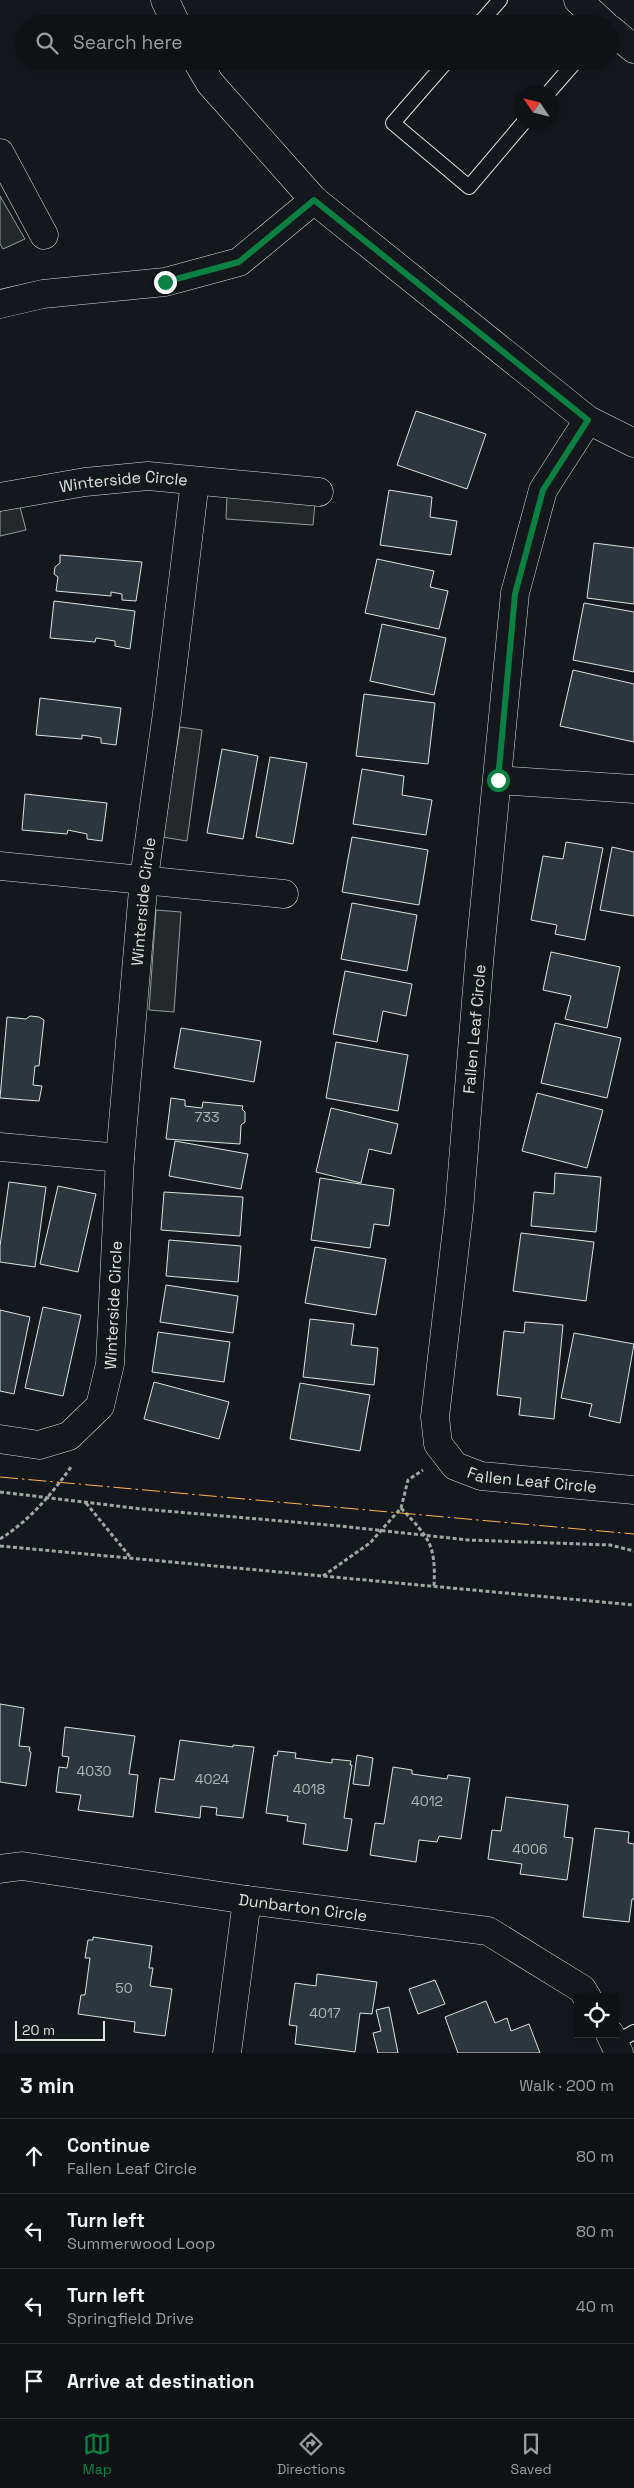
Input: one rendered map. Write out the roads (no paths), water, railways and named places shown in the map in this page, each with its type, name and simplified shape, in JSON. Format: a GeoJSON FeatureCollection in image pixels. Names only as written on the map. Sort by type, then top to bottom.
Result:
{"type":"FeatureCollection","features":[{"type":"Feature","properties":{"kind":"street"},"geometry":{"type":"LineString","coordinates":[[165,0],[172,15]]}},
{"type":"Feature","properties":{"kind":"street"},"geometry":{"type":"LineString","coordinates":[[578,0],[594,15]]}},
{"type":"Feature","properties":{"kind":"street"},"geometry":{"type":"LineString","coordinates":[[619,36],[634,49]]}},
{"type":"Feature","properties":{"kind":"street"},"geometry":{"type":"LineString","coordinates":[[203,70],[210,82],[314,200],[588,420],[634,443]]}},
{"type":"Feature","properties":{"kind":"street"},"geometry":{"type":"LineString","coordinates":[[0,153],[44,235]]}},
{"type":"Feature","properties":{"kind":"street"},"geometry":{"type":"LineString","coordinates":[[0,304],[43,294],[165,282],[239,262],[314,200]]}},
{"type":"Feature","properties":{"kind":"street","name":"Fallen Leaf Circle"},"geometry":{"type":"LineString","coordinates":[[588,420],[543,490],[515,594],[480,952],[459,1212],[435,1417],[438,1444],[456,1466],[481,1476],[634,1490]]}},
{"type":"Feature","properties":{"kind":"street","name":"Winterside Circle"},"geometry":{"type":"LineString","coordinates":[[0,497],[85,482],[148,476],[195,481],[167,713],[144,878],[120,1158],[110,1364],[100,1406],[69,1436],[38,1445],[0,1439]]}},
{"type":"Feature","properties":{"kind":"street"},"geometry":{"type":"LineString","coordinates":[[195,481],[319,492]]}},
{"type":"Feature","properties":{"kind":"street"},"geometry":{"type":"LineString","coordinates":[[498,780],[634,789]]}},
{"type":"Feature","properties":{"kind":"street"},"geometry":{"type":"LineString","coordinates":[[0,866],[144,878],[284,894]]}},
{"type":"Feature","properties":{"kind":"street"},"geometry":{"type":"LineString","coordinates":[[0,1147],[120,1158]]}},
{"type":"Feature","properties":{"kind":"street","name":"Dunbarton Circle"},"geometry":{"type":"LineString","coordinates":[[0,1869],[22,1866],[247,1900],[488,1931],[582,1989],[584,1993]]}},
{"type":"Feature","properties":{"kind":"street"},"geometry":{"type":"LineString","coordinates":[[227,2053],[247,1900]]}},
{"type":"Feature","properties":{"kind":"lane"},"geometry":{"type":"LineString","coordinates":[[487,15],[500,0]]}},
{"type":"Feature","properties":{"kind":"lane"},"geometry":{"type":"LineString","coordinates":[[439,70],[393,123],[469,187],[517,130]]}},
{"type":"Feature","properties":{"kind":"lane"},"geometry":{"type":"LineString","coordinates":[[555,85],[568,70]]}}]}
